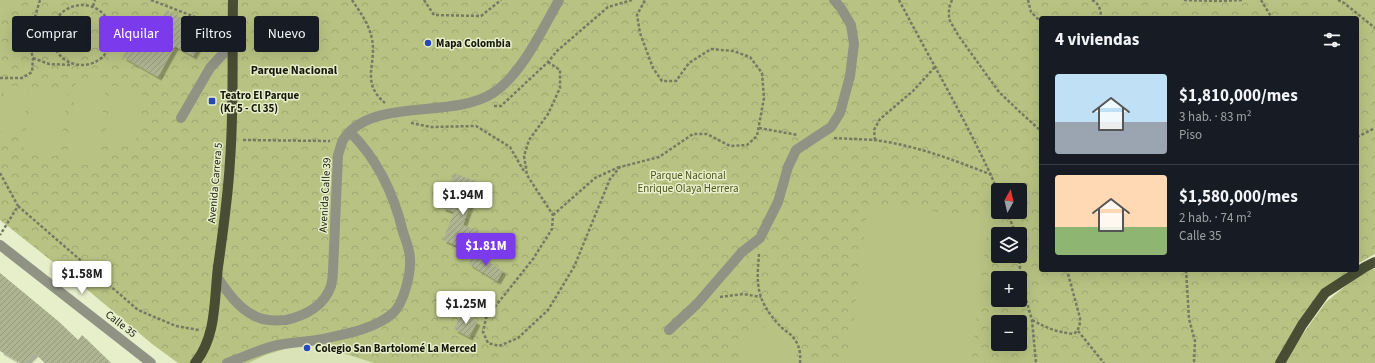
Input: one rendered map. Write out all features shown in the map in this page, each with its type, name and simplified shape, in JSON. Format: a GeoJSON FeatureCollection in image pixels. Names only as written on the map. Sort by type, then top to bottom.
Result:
{"type":"FeatureCollection","features":[{"type":"Feature","properties":{"kind":"main road","name":"Avenida Carrera 5"},"geometry":{"type":"LineString","coordinates":[[232,0],[232,16]]}},
{"type":"Feature","properties":{"kind":"main road","name":"Avenida Carrera 5"},"geometry":{"type":"LineString","coordinates":[[195,363],[207,343],[214,311],[227,197],[231,140],[232,52]]}},
{"type":"Feature","properties":{"kind":"main road"},"geometry":{"type":"LineString","coordinates":[[1359,271],[1375,262]]}},
{"type":"Feature","properties":{"kind":"main road"},"geometry":{"type":"LineString","coordinates":[[1280,363],[1302,325],[1325,293],[1357,272]]}},
{"type":"Feature","properties":{"kind":"street","name":"Avenida Calle 39"},"geometry":{"type":"LineString","coordinates":[[217,277],[239,305],[252,315],[264,320],[277,321],[296,318],[311,311],[320,304],[331,286],[333,271],[338,155],[343,141],[350,132],[356,126],[375,117],[397,112],[446,108],[476,101],[493,93],[510,78],[524,61],[559,0]]}},
{"type":"Feature","properties":{"kind":"street"},"geometry":{"type":"LineString","coordinates":[[669,330],[697,304],[742,252],[760,238],[778,202],[788,167],[796,150],[831,126],[840,113],[850,76],[854,44],[851,25],[841,8],[834,0]]}},
{"type":"Feature","properties":{"kind":"street"},"geometry":{"type":"LineString","coordinates":[[181,118],[210,68],[225,52]]}},
{"type":"Feature","properties":{"kind":"street"},"geometry":{"type":"LineString","coordinates":[[227,363],[258,350],[279,345],[323,339],[362,329],[381,321],[394,312],[400,301],[406,287],[410,258],[400,220],[384,178],[369,153],[350,132]]}},
{"type":"Feature","properties":{"kind":"street","name":"Calle 35"},"geometry":{"type":"LineString","coordinates":[[0,245],[151,363]]}},
{"type":"Feature","properties":{"kind":"path"},"geometry":{"type":"LineString","coordinates":[[0,78],[22,78],[32,72],[33,58],[28,40],[40,0]]}},
{"type":"Feature","properties":{"kind":"path"},"geometry":{"type":"LineString","coordinates":[[93,6],[95,0]]}},
{"type":"Feature","properties":{"kind":"path"},"geometry":{"type":"LineString","coordinates":[[151,0],[192,16]]}},
{"type":"Feature","properties":{"kind":"path"},"geometry":{"type":"LineString","coordinates":[[352,0],[366,21],[372,39],[370,79],[379,97],[412,123],[431,128],[476,126],[510,147],[553,215],[552,229],[533,259],[486,318],[483,332],[488,343],[498,346],[518,338],[548,310],[574,267],[610,180],[620,167]]}},
{"type":"Feature","properties":{"kind":"path"},"geometry":{"type":"LineString","coordinates":[[424,0],[434,15],[481,16],[501,0]]}},
{"type":"Feature","properties":{"kind":"path"},"geometry":{"type":"LineString","coordinates":[[553,215],[595,178],[620,167],[659,157],[693,134],[707,134],[730,146],[747,145],[757,136],[764,98],[762,73],[750,57],[733,51],[711,49],[689,63],[676,81],[662,81],[653,68],[640,33],[637,15],[644,0]]}},
{"type":"Feature","properties":{"kind":"path"},"geometry":{"type":"LineString","coordinates":[[899,0],[995,183]]}},
{"type":"Feature","properties":{"kind":"path"},"geometry":{"type":"LineString","coordinates":[[952,0],[949,8],[949,19],[958,35],[1000,92],[1039,129]]}},
{"type":"Feature","properties":{"kind":"path"},"geometry":{"type":"LineString","coordinates":[[1028,0],[1031,12],[1039,20]]}},
{"type":"Feature","properties":{"kind":"path"},"geometry":{"type":"LineString","coordinates":[[1092,0],[1096,2],[1101,10],[1101,16]]}},
{"type":"Feature","properties":{"kind":"path"},"geometry":{"type":"LineString","coordinates":[[1184,0],[1244,0]]}},
{"type":"Feature","properties":{"kind":"path"},"geometry":{"type":"LineString","coordinates":[[1261,0],[1271,16]]}},
{"type":"Feature","properties":{"kind":"path"},"geometry":{"type":"LineString","coordinates":[[1338,0],[1344,3],[1375,28]]}},
{"type":"Feature","properties":{"kind":"path"},"geometry":{"type":"LineString","coordinates":[[33,58],[49,64],[75,66],[95,62],[103,56],[110,48],[112,28],[108,19],[101,11],[93,6],[73,6],[64,10],[57,18],[53,26],[51,36],[53,46],[58,54],[75,66]]}},
{"type":"Feature","properties":{"kind":"path"},"geometry":{"type":"LineString","coordinates":[[527,175],[524,156],[529,140],[548,114],[560,88],[560,70],[548,62]]}},
{"type":"Feature","properties":{"kind":"path"},"geometry":{"type":"LineString","coordinates":[[875,140],[874,130],[880,119],[914,91],[935,67]]}},
{"type":"Feature","properties":{"kind":"path"},"geometry":{"type":"LineString","coordinates":[[759,128],[814,137],[875,140],[909,146],[950,158],[992,175]]}},
{"type":"Feature","properties":{"kind":"path"},"geometry":{"type":"LineString","coordinates":[[1359,136],[1375,128]]}},
{"type":"Feature","properties":{"kind":"path"},"geometry":{"type":"LineString","coordinates":[[231,140],[343,141]]}},
{"type":"Feature","properties":{"kind":"path"},"geometry":{"type":"LineString","coordinates":[[0,173],[18,206],[138,310],[176,326],[210,332]]}},
{"type":"Feature","properties":{"kind":"path"},"geometry":{"type":"LineString","coordinates":[[0,235],[18,206]]}},
{"type":"Feature","properties":{"kind":"path"},"geometry":{"type":"LineString","coordinates":[[760,238],[757,283],[761,297],[777,322],[782,328],[791,334],[799,346],[801,354],[800,363]]}},
{"type":"Feature","properties":{"kind":"path"},"geometry":{"type":"LineString","coordinates":[[1019,263],[1021,282],[1032,320],[1036,363]]}},
{"type":"Feature","properties":{"kind":"path"},"geometry":{"type":"LineString","coordinates":[[1032,320],[1053,331],[1074,334],[1078,331],[1080,318],[1068,272]]}},
{"type":"Feature","properties":{"kind":"path"},"geometry":{"type":"LineString","coordinates":[[1186,272],[1189,318],[1195,341],[1194,363]]}},
{"type":"Feature","properties":{"kind":"path"},"geometry":{"type":"LineString","coordinates":[[697,304],[726,295],[743,294],[761,297]]}},
{"type":"Feature","properties":{"kind":"path"},"geometry":{"type":"LineString","coordinates":[[1078,331],[1104,363]]}},
{"type":"Feature","properties":{"kind":"shaded area","name":"Colegio San Bartolomé La Merced"},"geometry":{"type":"Polygon","coordinates":[[[307,342],[374,363],[248,363],[266,355],[307,342]]]}},
{"type":"Feature","properties":{"kind":"green space","name":"Parque Nacional Enrique Olaya Herrera"},"geometry":{"type":"Polygon","coordinates":[[[0,0],[1375,0],[1375,254],[1359,263],[1359,16],[1039,16],[1039,272],[1347,272],[1322,292],[1277,363],[374,363],[307,342],[266,355],[248,363],[178,363],[152,344],[77,281],[0,220],[0,0]]]}},
{"type":"Feature","properties":{"kind":"green space"},"geometry":{"type":"Polygon","coordinates":[[[0,0],[12,0],[11,9],[0,7],[0,0]]]}},
{"type":"Feature","properties":{"kind":"green space"},"geometry":{"type":"Polygon","coordinates":[[[76,81],[106,84],[97,166],[67,163],[76,81]]]}},
{"type":"Feature","properties":{"kind":"green space"},"geometry":{"type":"Polygon","coordinates":[[[5,85],[29,88],[22,134],[0,131],[0,115],[5,85]]]}},
{"type":"Feature","properties":{"kind":"green space"},"geometry":{"type":"Polygon","coordinates":[[[112,86],[143,90],[135,148],[104,144],[112,86]]]}},
{"type":"Feature","properties":{"kind":"green space"},"geometry":{"type":"Polygon","coordinates":[[[32,88],[68,93],[59,156],[23,151],[32,88]]]}},
{"type":"Feature","properties":{"kind":"green space"},"geometry":{"type":"Polygon","coordinates":[[[868,204],[989,218],[971,363],[848,363],[868,204]]]}},
{"type":"Feature","properties":{"kind":"green space"},"geometry":{"type":"Polygon","coordinates":[[[1375,269],[1375,363],[1282,363],[1326,302],[1365,270],[1375,269]]]}},
{"type":"Feature","properties":{"kind":"green space"},"geometry":{"type":"Polygon","coordinates":[[[770,326],[787,334],[791,339],[796,350],[795,363],[741,363],[741,349],[746,338],[750,333],[756,330],[770,326]]]}},
{"type":"Feature","properties":{"kind":"building"},"geometry":{"type":"Polygon","coordinates":[[[167,10],[181,18],[181,49],[175,46],[173,50],[173,16],[164,16],[167,10]]]}},
{"type":"Feature","properties":{"kind":"building"},"geometry":{"type":"Polygon","coordinates":[[[126,52],[172,52],[158,77],[123,57],[126,52]]]}},
{"type":"Feature","properties":{"kind":"building"},"geometry":{"type":"Polygon","coordinates":[[[186,52],[195,52],[193,56],[186,52]]]}},
{"type":"Feature","properties":{"kind":"building"},"geometry":{"type":"Polygon","coordinates":[[[454,173],[478,182],[463,225],[479,231],[477,236],[492,245],[485,257],[443,240],[454,212],[442,208],[454,173]]]}},
{"type":"Feature","properties":{"kind":"building"},"geometry":{"type":"Polygon","coordinates":[[[475,253],[503,271],[497,281],[469,264],[475,253]]]}},
{"type":"Feature","properties":{"kind":"building"},"geometry":{"type":"Polygon","coordinates":[[[0,273],[58,321],[78,340],[82,335],[111,363],[45,363],[35,353],[25,363],[21,363],[0,351],[0,273]]]}},
{"type":"Feature","properties":{"kind":"building"},"geometry":{"type":"Polygon","coordinates":[[[464,314],[477,322],[469,337],[454,329],[460,317],[462,318],[464,314]]]}},
{"type":"Feature","properties":{"kind":"place","name":"Mapa Colombia"},"geometry":{"type":"Point","coordinates":[428,43]}},
{"type":"Feature","properties":{"kind":"place","name":"Teatro El Parque (Kr 5 - Cl 35)"},"geometry":{"type":"Point","coordinates":[212,101]}},
{"type":"Feature","properties":{"kind":"place","name":"Colegio San Bartolomé La Merced"},"geometry":{"type":"Point","coordinates":[307,348]}},
{"type":"Feature","properties":{"kind":"district","name":"Parque Nacional"},"geometry":{"type":"Point","coordinates":[294,70]}}]}
